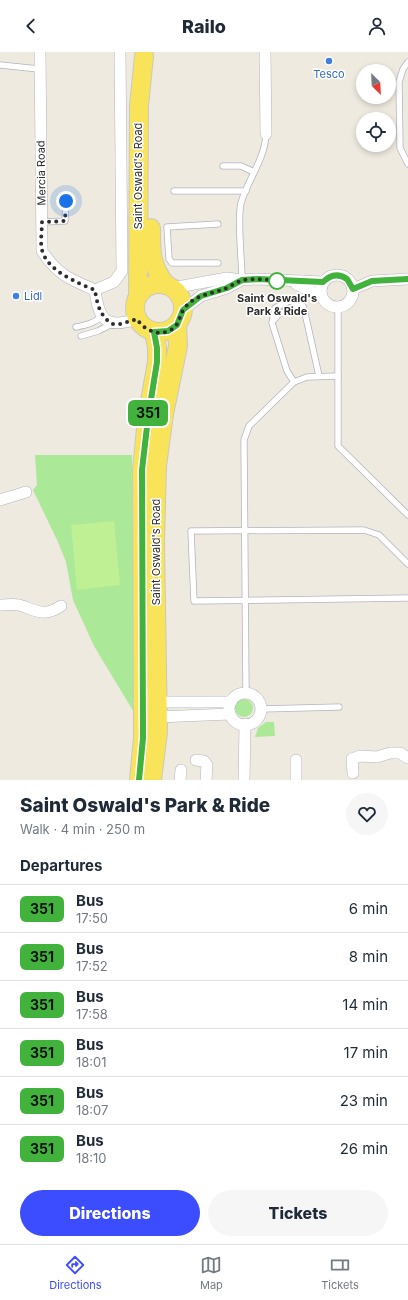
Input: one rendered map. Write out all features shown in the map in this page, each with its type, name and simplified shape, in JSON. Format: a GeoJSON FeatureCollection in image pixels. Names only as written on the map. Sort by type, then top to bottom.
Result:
{"type":"FeatureCollection","features":[{"type":"Feature","properties":{"kind":"main road","name":"Saint Oswald's Road"},"geometry":{"type":"LineString","coordinates":[[144,54],[150,107],[151,258],[158,274],[169,286]]}},
{"type":"Feature","properties":{"kind":"main road","name":"Saint Oswald's Road"},"geometry":{"type":"LineString","coordinates":[[138,295],[138,106],[144,54]]}},
{"type":"Feature","properties":{"kind":"main road"},"geometry":{"type":"LineString","coordinates":[[152,285],[169,286],[181,298],[180,317],[168,331],[154,332],[146,329],[137,319],[135,311],[135,302],[138,295],[152,285]]}},
{"type":"Feature","properties":{"kind":"main road","name":"Saint Oswald's Road"},"geometry":{"type":"LineString","coordinates":[[139,780],[150,710],[157,466],[164,414],[178,346],[180,317]]}},
{"type":"Feature","properties":{"kind":"main road","name":"Saint Oswald's Road"},"geometry":{"type":"LineString","coordinates":[[152,780],[157,748],[150,710],[142,470],[148,418],[157,362],[157,348],[154,332]]}},
{"type":"Feature","properties":{"kind":"street","name":"Mercia Road"},"geometry":{"type":"LineString","coordinates":[[40,52],[42,251],[53,268],[73,281],[95,290]]}},
{"type":"Feature","properties":{"kind":"street"},"geometry":{"type":"LineString","coordinates":[[120,52],[122,271],[114,282],[95,290],[97,303],[102,315],[112,324],[121,324],[137,319]]}},
{"type":"Feature","properties":{"kind":"street"},"geometry":{"type":"LineString","coordinates":[[265,52],[266,134]]}},
{"type":"Feature","properties":{"kind":"street"},"geometry":{"type":"LineString","coordinates":[[169,286],[227,278],[242,280],[258,279],[293,282],[323,282],[332,276],[342,276],[350,283],[353,289],[353,294],[347,303],[338,307],[326,304],[322,297],[321,288],[323,282]]}},
{"type":"Feature","properties":{"kind":"street"},"geometry":{"type":"LineString","coordinates":[[353,289],[372,281],[408,279]]}},
{"type":"Feature","properties":{"kind":"street"},"geometry":{"type":"LineString","coordinates":[[180,317],[201,296],[227,288],[242,280]]}},
{"type":"Feature","properties":{"kind":"street"},"geometry":{"type":"LineString","coordinates":[[293,282],[322,297]]}},
{"type":"Feature","properties":{"kind":"street"},"geometry":{"type":"LineString","coordinates":[[0,500],[26,492]]}},
{"type":"Feature","properties":{"kind":"street"},"geometry":{"type":"LineString","coordinates":[[0,605],[17,604],[39,612],[48,612],[61,606]]}},
{"type":"Feature","properties":{"kind":"street"},"geometry":{"type":"LineString","coordinates":[[246,693],[255,696],[261,709],[258,718],[245,724],[236,722],[230,714],[231,702],[237,695],[246,693]]}},
{"type":"Feature","properties":{"kind":"street"},"geometry":{"type":"LineString","coordinates":[[150,710],[231,702]]}},
{"type":"Feature","properties":{"kind":"street"},"geometry":{"type":"LineString","coordinates":[[150,710],[230,714]]}},
{"type":"Feature","properties":{"kind":"street"},"geometry":{"type":"LineString","coordinates":[[244,780],[245,724]]}},
{"type":"Feature","properties":{"kind":"street"},"geometry":{"type":"LineString","coordinates":[[353,773],[352,759],[360,756],[376,757],[390,753],[400,753],[408,758]]}},
{"type":"Feature","properties":{"kind":"street"},"geometry":{"type":"LineString","coordinates":[[196,760],[204,761],[207,765],[206,780]]}},
{"type":"Feature","properties":{"kind":"street"},"geometry":{"type":"LineString","coordinates":[[296,760],[296,780]]}},
{"type":"Feature","properties":{"kind":"lane"},"geometry":{"type":"LineString","coordinates":[[408,62],[403,69],[399,82],[400,148],[408,164]]}},
{"type":"Feature","properties":{"kind":"lane"},"geometry":{"type":"LineString","coordinates":[[0,65],[39,69]]}},
{"type":"Feature","properties":{"kind":"lane"},"geometry":{"type":"LineString","coordinates":[[242,280],[240,209],[246,191],[264,151],[266,134]]}},
{"type":"Feature","properties":{"kind":"lane"},"geometry":{"type":"LineString","coordinates":[[223,166],[241,166],[254,172]]}},
{"type":"Feature","properties":{"kind":"lane"},"geometry":{"type":"LineString","coordinates":[[174,191],[246,191]]}},
{"type":"Feature","properties":{"kind":"lane"},"geometry":{"type":"LineString","coordinates":[[42,222],[65,221],[66,201]]}},
{"type":"Feature","properties":{"kind":"lane"},"geometry":{"type":"LineString","coordinates":[[218,224],[167,227],[169,259],[172,264],[218,263]]}},
{"type":"Feature","properties":{"kind":"lane"},"geometry":{"type":"LineString","coordinates":[[294,382],[287,371],[272,323],[275,308],[289,301],[303,306],[319,376]]}},
{"type":"Feature","properties":{"kind":"lane"},"geometry":{"type":"LineString","coordinates":[[272,323],[279,314],[299,307],[305,313]]}},
{"type":"Feature","properties":{"kind":"lane"},"geometry":{"type":"LineString","coordinates":[[338,307],[338,446],[408,515]]}},
{"type":"Feature","properties":{"kind":"lane"},"geometry":{"type":"LineString","coordinates":[[76,327],[98,320],[102,315]]}},
{"type":"Feature","properties":{"kind":"lane"},"geometry":{"type":"LineString","coordinates":[[81,336],[98,331],[112,324]]}},
{"type":"Feature","properties":{"kind":"lane"},"geometry":{"type":"LineString","coordinates":[[246,693],[244,600],[244,440],[249,426],[294,382],[307,377],[338,376]]}},
{"type":"Feature","properties":{"kind":"lane"},"geometry":{"type":"LineString","coordinates":[[408,564],[378,535],[364,530],[191,531],[194,601],[408,598]]}},
{"type":"Feature","properties":{"kind":"lane"},"geometry":{"type":"LineString","coordinates":[[261,709],[339,707]]}},
{"type":"Feature","properties":{"kind":"green space"},"geometry":{"type":"Polygon","coordinates":[[[35,455],[132,455],[135,714],[94,646],[73,600],[66,562],[33,490],[37,485],[35,455]]]}},
{"type":"Feature","properties":{"kind":"green space"},"geometry":{"type":"Polygon","coordinates":[[[114,521],[120,585],[77,590],[71,525],[114,521]]]}},
{"type":"Feature","properties":{"kind":"green space"},"geometry":{"type":"Polygon","coordinates":[[[240,699],[248,699],[253,704],[251,715],[248,717],[240,717],[235,712],[235,704],[240,699]]]}},
{"type":"Feature","properties":{"kind":"green space"},"geometry":{"type":"Polygon","coordinates":[[[266,722],[274,722],[275,736],[255,737],[258,728],[266,722]]]}},
{"type":"Feature","properties":{"kind":"bus line","name":"351"},"geometry":{"type":"LineString","coordinates":[[139,780],[142,765],[143,738],[142,461],[158,354],[154,332],[159,333],[168,331],[177,325],[181,320],[183,310],[201,296],[213,291],[227,288],[242,280],[258,279],[293,282],[323,282],[327,278],[336,275],[347,279],[353,289],[372,281],[408,279]]}},
{"type":"Feature","properties":{"kind":"place","name":"Tesco"},"geometry":{"type":"Point","coordinates":[329,61]}},
{"type":"Feature","properties":{"kind":"place","name":"Saint Oswald's Park & Ride"},"geometry":{"type":"Point","coordinates":[277,281]}},
{"type":"Feature","properties":{"kind":"place","name":"Lidl"},"geometry":{"type":"Point","coordinates":[16,296]}},
{"type":"Feature","properties":{"kind":"route"},"geometry":{"type":"LineString","coordinates":[[66,201],[65,221],[42,222],[42,251],[53,268],[73,281],[95,290],[97,303],[102,315],[112,324],[121,324],[137,319],[146,329],[159,333],[168,331],[177,325],[181,320],[183,310],[201,296],[213,291],[227,288],[242,280],[258,279],[281,281],[277,281]]}}]}
